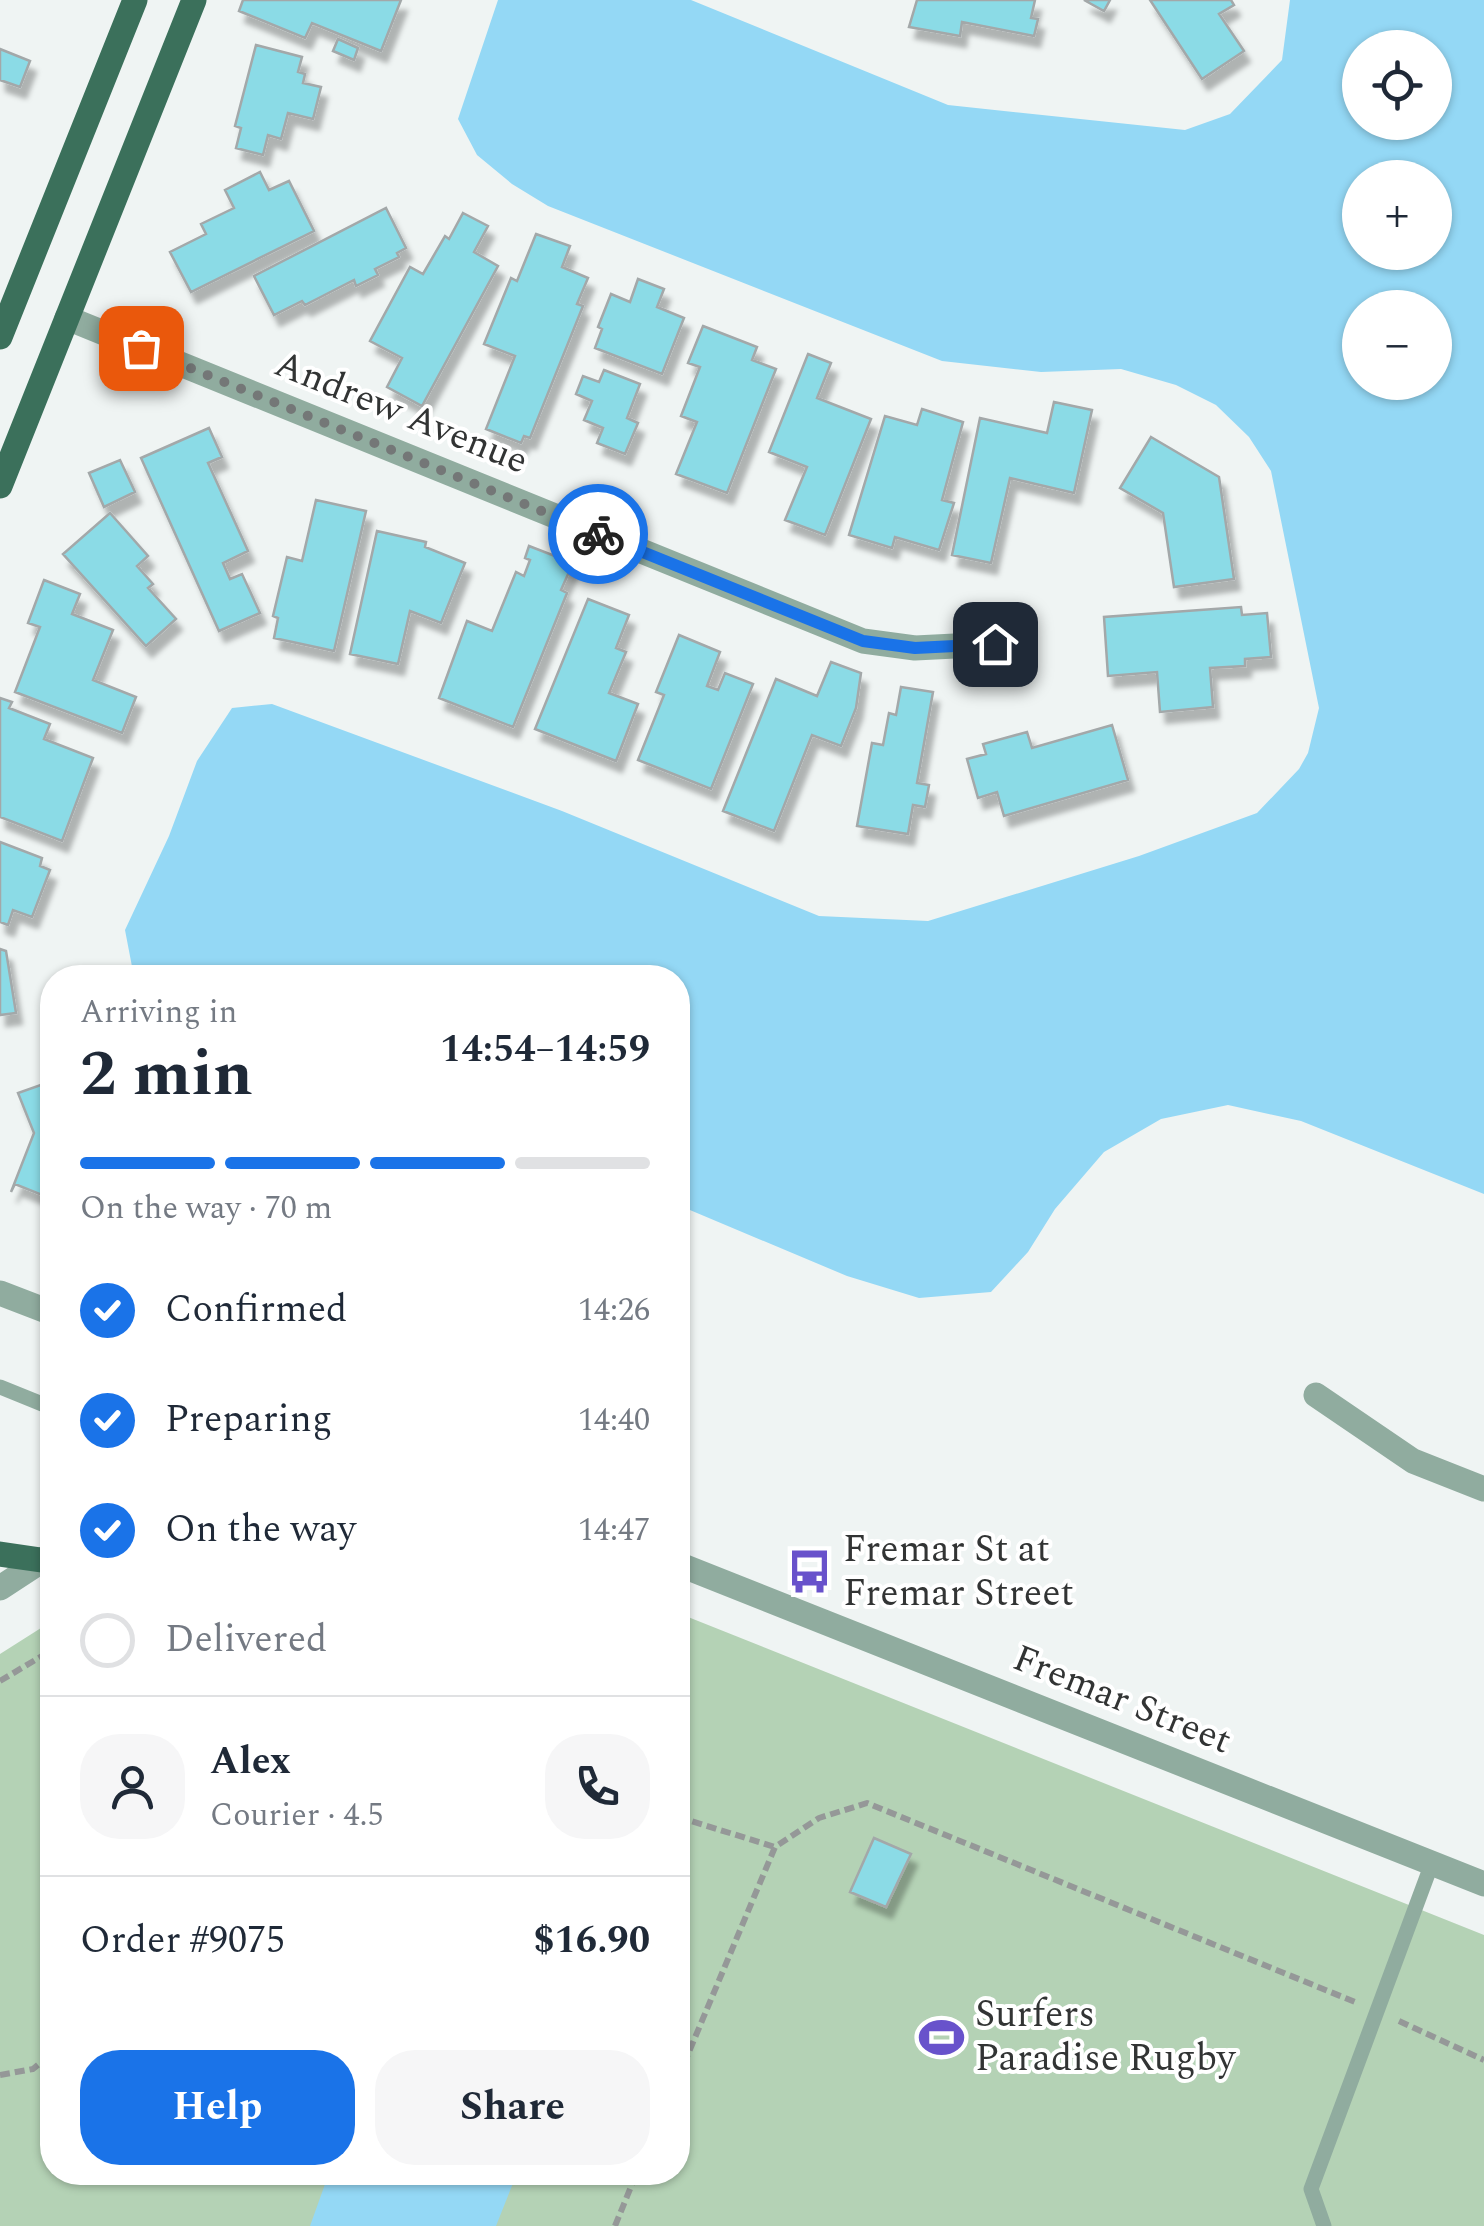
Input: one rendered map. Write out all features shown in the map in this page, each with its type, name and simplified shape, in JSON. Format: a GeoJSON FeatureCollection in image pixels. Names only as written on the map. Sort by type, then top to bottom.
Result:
{"type":"FeatureCollection","features":[{"type":"Feature","properties":{"kind":"main road"},"geometry":{"type":"LineString","coordinates":[[0,338],[134,0]]}},
{"type":"Feature","properties":{"kind":"main road"},"geometry":{"type":"LineString","coordinates":[[0,486],[194,0]]}},
{"type":"Feature","properties":{"kind":"main road"},"geometry":{"type":"LineString","coordinates":[[0,1554],[40,1557]]}},
{"type":"Feature","properties":{"kind":"street","name":"Andrew Avenue"},"geometry":{"type":"LineString","coordinates":[[67,318],[863,641],[915,648],[995,644]]}},
{"type":"Feature","properties":{"kind":"street"},"geometry":{"type":"LineString","coordinates":[[0,1294],[40,1309]]}},
{"type":"Feature","properties":{"kind":"street"},"geometry":{"type":"LineString","coordinates":[[1316,1395],[1413,1461],[1484,1489]]}},
{"type":"Feature","properties":{"kind":"street"},"geometry":{"type":"LineString","coordinates":[[2,1584],[40,1561]]}},
{"type":"Feature","properties":{"kind":"street","name":"Fremar Street"},"geometry":{"type":"LineString","coordinates":[[690,1569],[1484,1884]]}},
{"type":"Feature","properties":{"kind":"lane"},"geometry":{"type":"LineString","coordinates":[[0,1387],[40,1403]]}},
{"type":"Feature","properties":{"kind":"lane"},"geometry":{"type":"LineString","coordinates":[[1324,2226],[1311,2189],[1432,1863]]}},
{"type":"Feature","properties":{"kind":"path"},"geometry":{"type":"LineString","coordinates":[[0,1680],[40,1657]]}},
{"type":"Feature","properties":{"kind":"path"},"geometry":{"type":"LineString","coordinates":[[690,2049],[775,1847],[819,1818],[867,1803],[1377,2011],[1484,2060]]}},
{"type":"Feature","properties":{"kind":"path"},"geometry":{"type":"LineString","coordinates":[[690,1821],[775,1847]]}},
{"type":"Feature","properties":{"kind":"path"},"geometry":{"type":"LineString","coordinates":[[0,2075],[33,2070],[40,2063]]}},
{"type":"Feature","properties":{"kind":"path"},"geometry":{"type":"LineString","coordinates":[[615,2226],[632,2185]]}},
{"type":"Feature","properties":{"kind":"green space"},"geometry":{"type":"Polygon","coordinates":[[[690,1618],[1484,1935],[1484,2226],[0,2226],[0,1654],[40,1629],[40,2185],[690,2185],[690,1618]]]}},
{"type":"Feature","properties":{"kind":"water"},"geometry":{"type":"Polygon","coordinates":[[[498,0],[691,0],[948,105],[1185,130],[1230,114],[1282,60],[1290,0],[1484,0],[1484,1194],[1301,1121],[1228,1105],[1161,1119],[1104,1152],[1055,1209],[1028,1252],[991,1292],[919,1298],[847,1276],[690,1210],[690,965],[132,965],[125,930],[169,836],[197,761],[232,708],[272,704],[562,811],[819,916],[928,921],[1139,856],[1257,813],[1299,769],[1308,753],[1319,708],[1271,471],[1249,437],[1216,405],[1176,385],[1121,369],[1041,372],[942,361],[548,206],[512,184],[477,155],[458,119],[498,0]]]}},
{"type":"Feature","properties":{"kind":"water"},"geometry":{"type":"Polygon","coordinates":[[[324,2185],[512,2185],[496,2226],[310,2226],[324,2185]]]}},
{"type":"Feature","properties":{"kind":"building"},"geometry":{"type":"Polygon","coordinates":[[[243,0],[401,0],[381,51],[312,23],[305,38],[239,11],[243,0]]]}},
{"type":"Feature","properties":{"kind":"building"},"geometry":{"type":"Polygon","coordinates":[[[917,0],[1035,0],[1031,18],[1038,19],[1034,36],[962,22],[960,36],[909,27],[917,0]]]}},
{"type":"Feature","properties":{"kind":"building"},"geometry":{"type":"Polygon","coordinates":[[[1084,0],[1110,0],[1104,11],[1084,0]]]}},
{"type":"Feature","properties":{"kind":"building"},"geometry":{"type":"Polygon","coordinates":[[[1150,0],[1231,0],[1234,5],[1219,14],[1244,51],[1202,79],[1150,0]]]}},
{"type":"Feature","properties":{"kind":"building"},"geometry":{"type":"Polygon","coordinates":[[[338,39],[358,48],[354,60],[333,51],[338,39]]]}},
{"type":"Feature","properties":{"kind":"building"},"geometry":{"type":"Polygon","coordinates":[[[256,45],[302,57],[298,72],[305,74],[303,83],[321,87],[313,119],[288,113],[281,139],[268,135],[263,155],[236,148],[241,128],[235,126],[256,45]]]}},
{"type":"Feature","properties":{"kind":"building"},"geometry":{"type":"Polygon","coordinates":[[[0,49],[30,61],[20,87],[0,80],[0,49]]]}},
{"type":"Feature","properties":{"kind":"building"},"geometry":{"type":"Polygon","coordinates":[[[260,172],[269,190],[289,181],[314,231],[191,292],[170,252],[206,234],[201,224],[234,208],[225,190],[260,172]]]}},
{"type":"Feature","properties":{"kind":"building"},"geometry":{"type":"Polygon","coordinates":[[[386,208],[406,248],[397,253],[399,257],[375,269],[378,275],[356,286],[354,280],[305,305],[302,301],[274,315],[254,276],[386,208]]]}},
{"type":"Feature","properties":{"kind":"building"},"geometry":{"type":"Polygon","coordinates":[[[463,213],[488,226],[474,252],[498,266],[422,406],[387,387],[402,358],[370,341],[410,267],[423,274],[463,213]]]}},
{"type":"Feature","properties":{"kind":"building"},"geometry":{"type":"Polygon","coordinates":[[[536,234],[570,246],[562,267],[588,278],[577,304],[583,306],[530,438],[524,436],[521,443],[486,429],[515,356],[484,344],[511,278],[517,281],[536,234]]]}},
{"type":"Feature","properties":{"kind":"building"},"geometry":{"type":"Polygon","coordinates":[[[638,279],[664,289],[657,307],[684,318],[662,374],[595,348],[602,329],[598,327],[611,294],[630,302],[638,279]]]}},
{"type":"Feature","properties":{"kind":"building"},"geometry":{"type":"Polygon","coordinates":[[[703,326],[757,347],[752,360],[776,369],[727,493],[676,474],[697,422],[681,416],[700,367],[688,363],[703,326]]]}},
{"type":"Feature","properties":{"kind":"building"},"geometry":{"type":"Polygon","coordinates":[[[808,354],[831,363],[817,398],[871,419],[825,535],[785,520],[807,467],[769,452],[808,354]]]}},
{"type":"Feature","properties":{"kind":"building"},"geometry":{"type":"Polygon","coordinates":[[[604,370],[640,384],[627,418],[638,423],[625,454],[597,443],[603,428],[584,420],[592,401],[576,394],[583,376],[599,382],[604,370]]]}},
{"type":"Feature","properties":{"kind":"building"},"geometry":{"type":"Polygon","coordinates":[[[1054,402],[1092,410],[1074,493],[1010,478],[991,563],[952,555],[980,418],[1047,433],[1054,402]]]}},
{"type":"Feature","properties":{"kind":"building"},"geometry":{"type":"Polygon","coordinates":[[[922,409],[963,422],[942,500],[954,503],[939,550],[895,537],[892,548],[849,535],[885,416],[917,425],[922,409]]]}},
{"type":"Feature","properties":{"kind":"building"},"geometry":{"type":"Polygon","coordinates":[[[209,428],[222,457],[208,463],[248,551],[223,563],[230,579],[242,574],[260,613],[219,631],[141,458],[209,428]]]}},
{"type":"Feature","properties":{"kind":"building"},"geometry":{"type":"Polygon","coordinates":[[[1151,437],[1219,477],[1234,579],[1174,587],[1163,513],[1120,488],[1151,437]]]}},
{"type":"Feature","properties":{"kind":"building"},"geometry":{"type":"Polygon","coordinates":[[[120,460],[135,492],[104,507],[89,473],[120,460]]]}},
{"type":"Feature","properties":{"kind":"building"},"geometry":{"type":"Polygon","coordinates":[[[316,500],[366,511],[334,651],[274,638],[278,618],[273,616],[287,557],[302,561],[316,500]]]}},
{"type":"Feature","properties":{"kind":"building"},"geometry":{"type":"Polygon","coordinates":[[[110,513],[148,556],[137,566],[153,584],[148,588],[176,619],[146,646],[63,554],[110,513]]]}},
{"type":"Feature","properties":{"kind":"building"},"geometry":{"type":"Polygon","coordinates":[[[377,531],[426,542],[425,547],[465,563],[441,623],[410,611],[398,664],[350,654],[377,531]]]}},
{"type":"Feature","properties":{"kind":"building"},"geometry":{"type":"Polygon","coordinates":[[[529,546],[573,563],[561,590],[567,593],[513,727],[439,698],[467,621],[492,631],[516,572],[524,576],[530,560],[525,558],[529,546]]]}},
{"type":"Feature","properties":{"kind":"building"},"geometry":{"type":"Polygon","coordinates":[[[44,580],[80,594],[72,614],[113,630],[93,680],[136,697],[122,733],[15,692],[40,627],[28,623],[44,580]]]}},
{"type":"Feature","properties":{"kind":"building"},"geometry":{"type":"Polygon","coordinates":[[[588,599],[629,615],[616,648],[626,652],[609,693],[638,704],[616,761],[535,729],[588,599]]]}},
{"type":"Feature","properties":{"kind":"building"},"geometry":{"type":"Polygon","coordinates":[[[1241,607],[1242,615],[1267,613],[1271,657],[1245,659],[1245,666],[1210,668],[1213,707],[1160,712],[1157,672],[1108,676],[1104,617],[1241,607]]]}},
{"type":"Feature","properties":{"kind":"building"},"geometry":{"type":"Polygon","coordinates":[[[679,635],[720,652],[707,686],[718,690],[725,673],[753,684],[711,789],[638,760],[664,695],[656,692],[679,635]]]}},
{"type":"Feature","properties":{"kind":"building"},"geometry":{"type":"Polygon","coordinates":[[[831,662],[861,673],[856,708],[841,746],[812,735],[774,831],[723,811],[776,679],[817,696],[831,662]]]}},
{"type":"Feature","properties":{"kind":"building"},"geometry":{"type":"Polygon","coordinates":[[[901,687],[933,692],[917,783],[929,785],[925,807],[913,805],[908,834],[857,826],[872,743],[883,745],[889,713],[896,715],[901,687]]]}},
{"type":"Feature","properties":{"kind":"building"},"geometry":{"type":"Polygon","coordinates":[[[0,698],[12,702],[9,708],[50,724],[44,739],[93,758],[62,841],[0,817],[0,698]]]}},
{"type":"Feature","properties":{"kind":"building"},"geometry":{"type":"Polygon","coordinates":[[[1112,725],[1128,780],[1004,816],[997,792],[978,798],[967,759],[986,754],[983,744],[1027,732],[1032,748],[1112,725]]]}},
{"type":"Feature","properties":{"kind":"building"},"geometry":{"type":"Polygon","coordinates":[[[0,842],[42,858],[40,866],[50,870],[32,917],[13,910],[8,925],[0,922],[0,842]]]}},
{"type":"Feature","properties":{"kind":"building"},"geometry":{"type":"Polygon","coordinates":[[[0,949],[6,951],[16,1013],[0,1015],[0,949]]]}},
{"type":"Feature","properties":{"kind":"building"},"geometry":{"type":"Polygon","coordinates":[[[40,1085],[40,1194],[15,1184],[11,1192],[34,1133],[18,1093],[40,1085]]]}},
{"type":"Feature","properties":{"kind":"building"},"geometry":{"type":"Polygon","coordinates":[[[874,1838],[911,1854],[886,1907],[850,1892],[874,1838]]]}},
{"type":"Feature","properties":{"kind":"way so far"},"geometry":{"type":"LineString","coordinates":[[141,348],[598,534]]}},
{"type":"Feature","properties":{"kind":"place","name":"Fremar St at Fremar Street"},"geometry":{"type":"Point","coordinates":[810,1572]}},
{"type":"Feature","properties":{"kind":"place","name":"Surfers Paradise Rugby"},"geometry":{"type":"Point","coordinates":[942,2037]}},
{"type":"Feature","properties":{"kind":"route"},"geometry":{"type":"LineString","coordinates":[[598,534],[863,641],[915,648],[995,644]]}}]}
